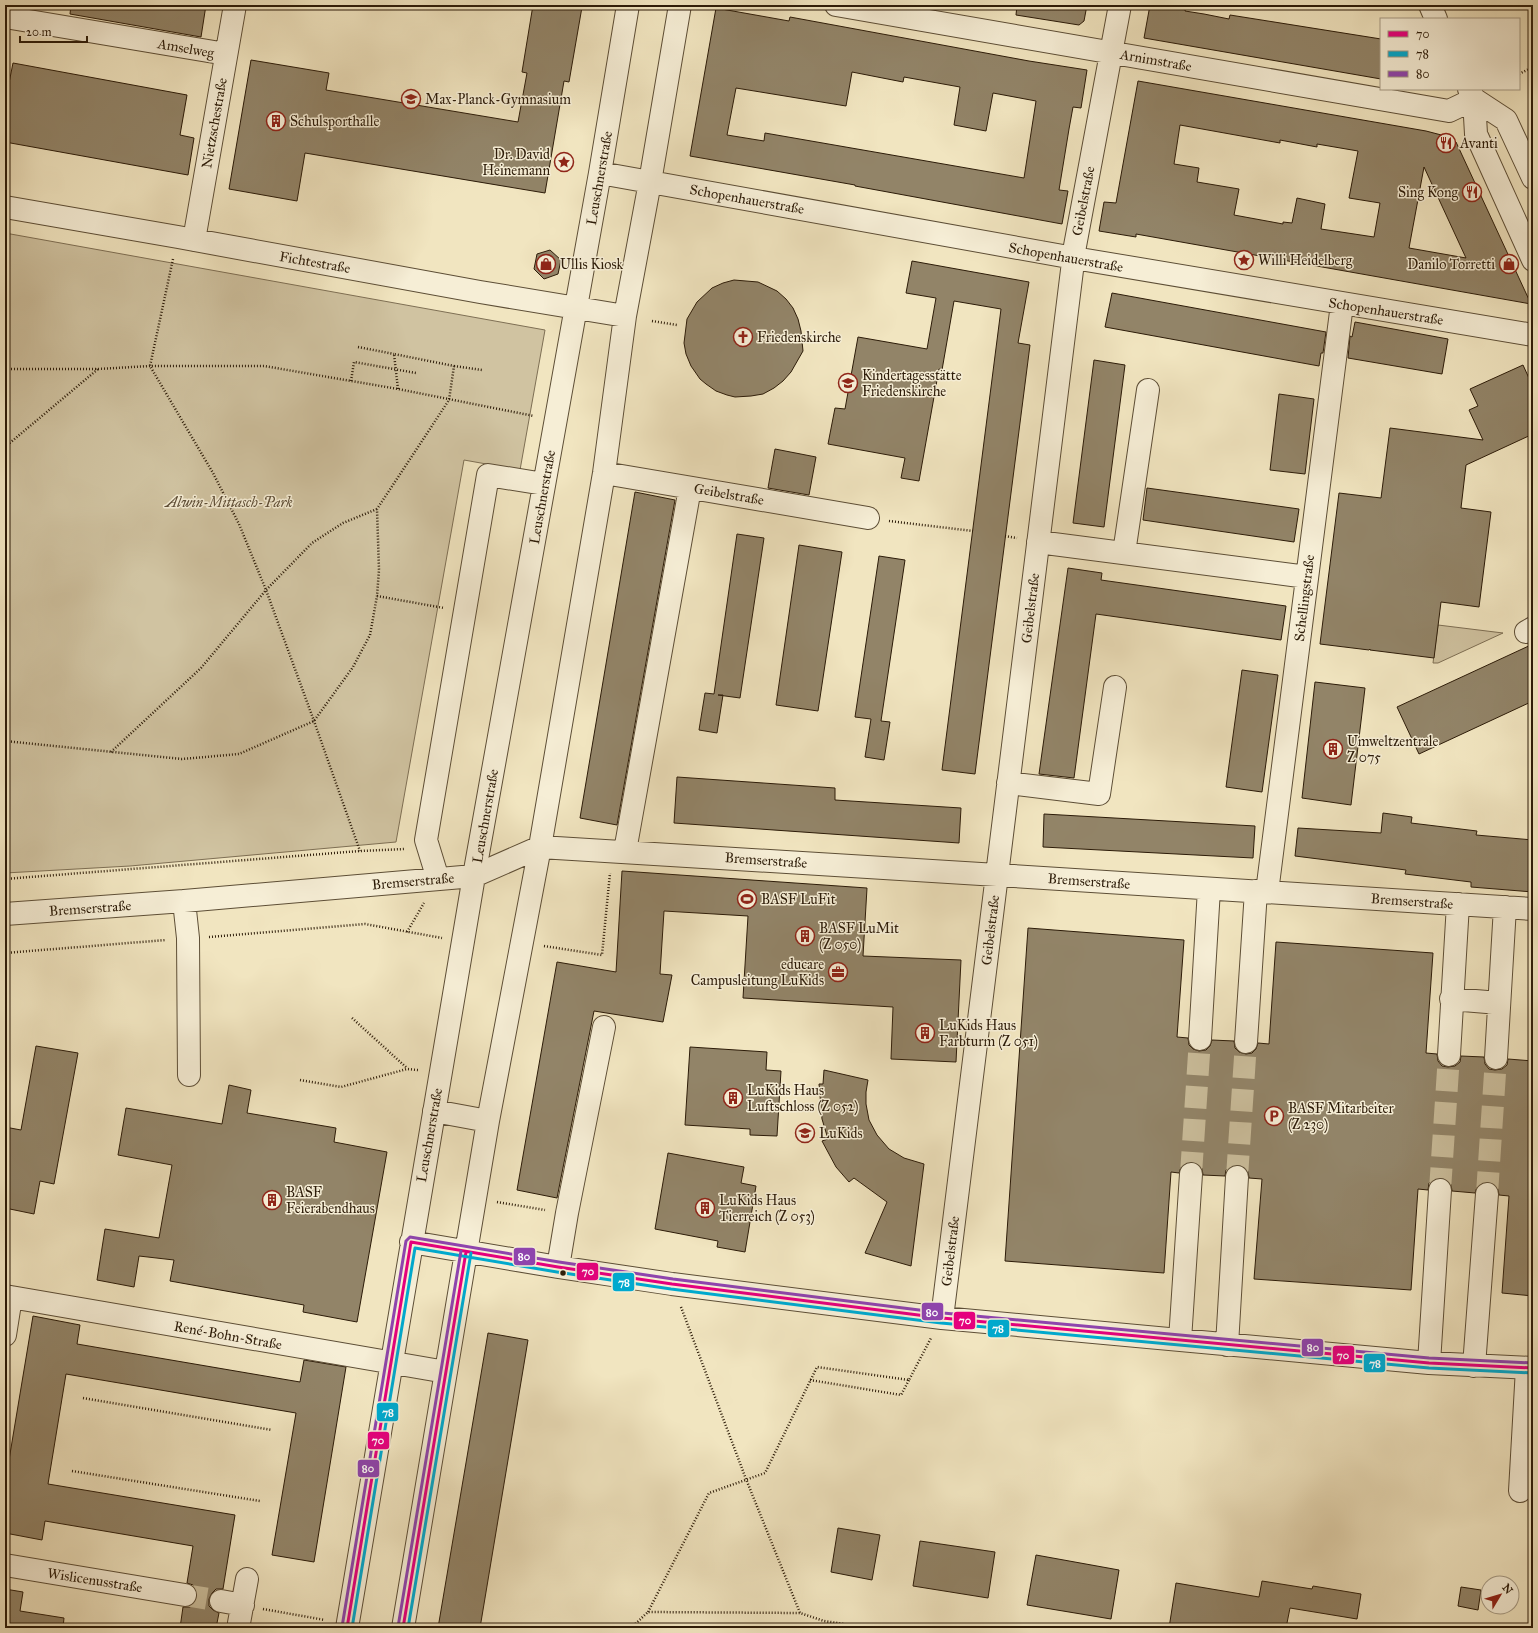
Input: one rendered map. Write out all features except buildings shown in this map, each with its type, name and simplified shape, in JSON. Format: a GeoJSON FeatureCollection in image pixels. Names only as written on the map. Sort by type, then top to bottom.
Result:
{"type":"FeatureCollection","features":[{"type":"Feature","properties":{"kind":"street","name":"Nietzschestraße"},"geometry":{"type":"LineString","coordinates":[[186,238],[226,54],[235,5]]}},
{"type":"Feature","properties":{"kind":"street","name":"Leuschnerstraße"},"geometry":{"type":"LineString","coordinates":[[347,1626],[462,942],[600,173],[628,5]]}},
{"type":"Feature","properties":{"kind":"street"},"geometry":{"type":"LineString","coordinates":[[403,1628],[488,1121],[540,847],[604,473],[625,316],[650,182],[680,5]]}},
{"type":"Feature","properties":{"kind":"street","name":"Arnimstraße"},"geometry":{"type":"LineString","coordinates":[[836,5],[1449,111],[1471,94]]}},
{"type":"Feature","properties":{"kind":"street","name":"Geibelstraße"},"geometry":{"type":"LineString","coordinates":[[942,1318],[1074,258],[1120,5]]}},
{"type":"Feature","properties":{"kind":"street"},"geometry":{"type":"LineString","coordinates":[[1430,5],[1436,18]]}},
{"type":"Feature","properties":{"kind":"street","name":"Amselweg"},"geometry":{"type":"LineString","coordinates":[[5,17],[226,54]]}},
{"type":"Feature","properties":{"kind":"street"},"geometry":{"type":"LineString","coordinates":[[1471,94],[1506,120],[1533,178]]}},
{"type":"Feature","properties":{"kind":"street"},"geometry":{"type":"LineString","coordinates":[[1471,94],[1476,134],[1533,260]]}},
{"type":"Feature","properties":{"kind":"street","name":"Schopenhauerstraße"},"geometry":{"type":"LineString","coordinates":[[600,173],[1074,258],[1533,335]]}},
{"type":"Feature","properties":{"kind":"street","name":"Fichtestraße"},"geometry":{"type":"LineString","coordinates":[[5,207],[186,238],[480,292],[625,316]]}},
{"type":"Feature","properties":{"kind":"street","name":"Schellingstraße"},"geometry":{"type":"LineString","coordinates":[[1246,1042],[1261,892],[1307,577],[1342,304]]}},
{"type":"Feature","properties":{"kind":"street"},"geometry":{"type":"LineString","coordinates":[[1124,553],[1148,390]]}},
{"type":"Feature","properties":{"kind":"street","name":"Geibelstraße"},"geometry":{"type":"LineString","coordinates":[[604,473],[868,518]]}},
{"type":"Feature","properties":{"kind":"street"},"geometry":{"type":"LineString","coordinates":[[438,879],[426,840],[488,475],[544,484]]}},
{"type":"Feature","properties":{"kind":"street"},"geometry":{"type":"LineString","coordinates":[[618,851],[690,488]]}},
{"type":"Feature","properties":{"kind":"street"},"geometry":{"type":"LineString","coordinates":[[1038,542],[1307,577]]}},
{"type":"Feature","properties":{"kind":"street"},"geometry":{"type":"LineString","coordinates":[[1008,783],[1099,794],[1115,687]]}},
{"type":"Feature","properties":{"kind":"street","name":"Bremserstraße"},"geometry":{"type":"LineString","coordinates":[[5,914],[184,901],[474,876],[540,847],[997,874],[1533,909]]}},
{"type":"Feature","properties":{"kind":"street"},"geometry":{"type":"LineString","coordinates":[[1200,1039],[1209,888]]}},
{"type":"Feature","properties":{"kind":"street"},"geometry":{"type":"LineString","coordinates":[[184,901],[188,938],[189,1076]]}},
{"type":"Feature","properties":{"kind":"street"},"geometry":{"type":"LineString","coordinates":[[1449,1055],[1458,904]]}},
{"type":"Feature","properties":{"kind":"street"},"geometry":{"type":"LineString","coordinates":[[1496,1058],[1505,907]]}},
{"type":"Feature","properties":{"kind":"street"},"geometry":{"type":"LineString","coordinates":[[1452,1000],[1499,1003]]}},
{"type":"Feature","properties":{"kind":"street"},"geometry":{"type":"LineString","coordinates":[[558,1267],[567,1213],[604,1027]]}},
{"type":"Feature","properties":{"kind":"street"},"geometry":{"type":"LineString","coordinates":[[434,1111],[488,1121]]}},
{"type":"Feature","properties":{"kind":"street"},"geometry":{"type":"LineString","coordinates":[[1180,1340],[1191,1174]]}},
{"type":"Feature","properties":{"kind":"street"},"geometry":{"type":"LineString","coordinates":[[1227,1344],[1236,1177]]}},
{"type":"Feature","properties":{"kind":"street"},"geometry":{"type":"LineString","coordinates":[[1429,1363],[1440,1190]]}},
{"type":"Feature","properties":{"kind":"street"},"geometry":{"type":"LineString","coordinates":[[1474,1366],[1487,1194]]}},
{"type":"Feature","properties":{"kind":"street"},"geometry":{"type":"LineString","coordinates":[[411,1242],[558,1267],[672,1284],[942,1318],[1429,1363],[1530,1368],[1520,1490]]}},
{"type":"Feature","properties":{"kind":"street"},"geometry":{"type":"LineString","coordinates":[[5,1330],[8,1296]]}},
{"type":"Feature","properties":{"kind":"street","name":"René-Bohn-Straße"},"geometry":{"type":"LineString","coordinates":[[8,1296],[446,1372]]}},
{"type":"Feature","properties":{"kind":"street","name":"Wislicenusstraße"},"geometry":{"type":"LineString","coordinates":[[5,1565],[185,1595]]}},
{"type":"Feature","properties":{"kind":"street"},"geometry":{"type":"LineString","coordinates":[[221,1601],[241,1614],[247,1579]]}},
{"type":"Feature","properties":{"kind":"path"},"geometry":{"type":"LineString","coordinates":[[1520,74],[1529,69],[1533,69]]}},
{"type":"Feature","properties":{"kind":"path"},"geometry":{"type":"LineString","coordinates":[[186,238],[150,366],[223,492],[239,524],[266,590],[360,850]]}},
{"type":"Feature","properties":{"kind":"path"},"geometry":{"type":"LineString","coordinates":[[652,321],[677,325]]}},
{"type":"Feature","properties":{"kind":"path"},"geometry":{"type":"LineString","coordinates":[[358,347],[482,370]]}},
{"type":"Feature","properties":{"kind":"path"},"geometry":{"type":"LineString","coordinates":[[394,354],[398,389]]}},
{"type":"Feature","properties":{"kind":"path"},"geometry":{"type":"LineString","coordinates":[[351,381],[354,362],[416,373]]}},
{"type":"Feature","properties":{"kind":"path"},"geometry":{"type":"LineString","coordinates":[[5,369],[98,369],[150,366],[264,366],[398,389],[556,421]]}},
{"type":"Feature","properties":{"kind":"path"},"geometry":{"type":"LineString","coordinates":[[110,752],[200,668],[266,590],[312,543],[342,523],[377,509],[449,400],[454,366]]}},
{"type":"Feature","properties":{"kind":"path"},"geometry":{"type":"LineString","coordinates":[[5,447],[98,369]]}},
{"type":"Feature","properties":{"kind":"path"},"geometry":{"type":"LineString","coordinates":[[5,742],[182,759],[239,754],[314,721],[353,667],[370,635],[378,596],[379,570],[377,509]]}},
{"type":"Feature","properties":{"kind":"path"},"geometry":{"type":"LineString","coordinates":[[868,518],[973,532]]}},
{"type":"Feature","properties":{"kind":"path"},"geometry":{"type":"LineString","coordinates":[[378,596],[465,612]]}},
{"type":"Feature","properties":{"kind":"path"},"geometry":{"type":"LineString","coordinates":[[5,879],[360,850],[428,848]]}},
{"type":"Feature","properties":{"kind":"path"},"geometry":{"type":"LineString","coordinates":[[522,943],[602,955],[618,851]]}},
{"type":"Feature","properties":{"kind":"path"},"geometry":{"type":"LineString","coordinates":[[407,932],[438,879]]}},
{"type":"Feature","properties":{"kind":"path"},"geometry":{"type":"LineString","coordinates":[[5,953],[365,924],[462,942]]}},
{"type":"Feature","properties":{"kind":"path"},"geometry":{"type":"LineString","coordinates":[[300,1080],[341,1087],[407,1069],[352,1018]]}},
{"type":"Feature","properties":{"kind":"path"},"geometry":{"type":"LineString","coordinates":[[475,1198],[567,1213]]}},
{"type":"Feature","properties":{"kind":"path"},"geometry":{"type":"LineString","coordinates":[[672,1284],[746,1479],[800,1613]]}},
{"type":"Feature","properties":{"kind":"path"},"geometry":{"type":"LineString","coordinates":[[810,1380],[901,1395],[942,1318]]}},
{"type":"Feature","properties":{"kind":"path"},"geometry":{"type":"LineString","coordinates":[[631,1628],[648,1612],[709,1493],[765,1473],[817,1367],[909,1380]]}},
{"type":"Feature","properties":{"kind":"path"},"geometry":{"type":"LineString","coordinates":[[83,1398],[272,1430]]}},
{"type":"Feature","properties":{"kind":"path"},"geometry":{"type":"LineString","coordinates":[[72,1471],[260,1501]]}},
{"type":"Feature","properties":{"kind":"path"},"geometry":{"type":"LineString","coordinates":[[648,1612],[800,1613],[824,1621],[871,1628]]}},
{"type":"Feature","properties":{"kind":"path"},"geometry":{"type":"LineString","coordinates":[[241,1614],[347,1626]]}},
{"type":"Feature","properties":{"kind":"green space","name":"Alwin-Mittasch-Park"},"geometry":{"type":"Polygon","coordinates":[[[5,233],[545,330],[520,470],[464,460],[396,842],[130,866],[5,873],[5,233]]]}},
{"type":"Feature","properties":{"kind":"green space"},"geometry":{"type":"Polygon","coordinates":[[[1438,625],[1503,633],[1438,663],[1433,663],[1438,625]]]}},
{"type":"Feature","properties":{"kind":"tunnel"},"geometry":{"type":"LineString","coordinates":[[1191,1174],[1200,1039]]}},
{"type":"Feature","properties":{"kind":"tunnel"},"geometry":{"type":"LineString","coordinates":[[1237,1177],[1246,1042]]}},
{"type":"Feature","properties":{"kind":"tunnel"},"geometry":{"type":"LineString","coordinates":[[1440,1190],[1449,1055]]}},
{"type":"Feature","properties":{"kind":"tunnel"},"geometry":{"type":"LineString","coordinates":[[1487,1194],[1496,1058]]}},
{"type":"Feature","properties":{"kind":"tunnel"},"geometry":{"type":"LineString","coordinates":[[185,1595],[221,1601]]}},
{"type":"Feature","properties":{"kind":"transit line","name":"80"},"geometry":{"type":"LineString","coordinates":[[342,1627],[406,1241],[410,1237],[673,1279],[943,1313],[1429,1358],[1533,1363]]}},
{"type":"Feature","properties":{"kind":"transit line","name":"70"},"geometry":{"type":"LineString","coordinates":[[347,1628],[411,1242],[558,1267],[672,1284],[942,1318],[1429,1363],[1533,1368]]}},
{"type":"Feature","properties":{"kind":"transit line","name":"78"},"geometry":{"type":"LineString","coordinates":[[352,1628],[415,1248],[557,1272],[671,1289],[941,1323],[1429,1368],[1533,1373]]}},
{"type":"Feature","properties":{"kind":"transit line","name":"80"},"geometry":{"type":"LineString","coordinates":[[398,1627],[461,1251]]}},
{"type":"Feature","properties":{"kind":"transit line","name":"70"},"geometry":{"type":"LineString","coordinates":[[403,1628],[466,1252]]}},
{"type":"Feature","properties":{"kind":"transit line","name":"78"},"geometry":{"type":"LineString","coordinates":[[408,1628],[471,1253]]}},
{"type":"Feature","properties":{"kind":"place","name":"Max-Planck-Gymnasium"},"geometry":{"type":"Point","coordinates":[411,99]}},
{"type":"Feature","properties":{"kind":"place","name":"Schulsporthalle"},"geometry":{"type":"Point","coordinates":[276,121]}},
{"type":"Feature","properties":{"kind":"place","name":"Avanti"},"geometry":{"type":"Point","coordinates":[1446,143]}},
{"type":"Feature","properties":{"kind":"place","name":"Dr. David Heinemann"},"geometry":{"type":"Point","coordinates":[564,162]}},
{"type":"Feature","properties":{"kind":"place","name":"Sing Kong"},"geometry":{"type":"Point","coordinates":[1472,192]}},
{"type":"Feature","properties":{"kind":"place","name":"Willi Heidelberg"},"geometry":{"type":"Point","coordinates":[1244,260]}},
{"type":"Feature","properties":{"kind":"place","name":"Ullis Kiosk"},"geometry":{"type":"Point","coordinates":[546,264]}},
{"type":"Feature","properties":{"kind":"place","name":"Danilo Torretti"},"geometry":{"type":"Point","coordinates":[1509,264]}},
{"type":"Feature","properties":{"kind":"place","name":"Friedenskirche"},"geometry":{"type":"Point","coordinates":[743,337]}},
{"type":"Feature","properties":{"kind":"place","name":"Kindertagesstätte Friedenskirche"},"geometry":{"type":"Point","coordinates":[848,383]}},
{"type":"Feature","properties":{"kind":"place","name":"Umweltzentrale Z 075"},"geometry":{"type":"Point","coordinates":[1333,749]}},
{"type":"Feature","properties":{"kind":"place","name":"BASF LuFit"},"geometry":{"type":"Point","coordinates":[747,899]}},
{"type":"Feature","properties":{"kind":"place","name":"BASF LuMit (Z 050)"},"geometry":{"type":"Point","coordinates":[805,936]}},
{"type":"Feature","properties":{"kind":"place","name":"educare Campusleitung LuKids"},"geometry":{"type":"Point","coordinates":[838,972]}},
{"type":"Feature","properties":{"kind":"place","name":"LuKids Haus Farbturm (Z 051)"},"geometry":{"type":"Point","coordinates":[925,1033]}},
{"type":"Feature","properties":{"kind":"place","name":"LuKids Haus Luftschloss (Z 052)"},"geometry":{"type":"Point","coordinates":[733,1098]}},
{"type":"Feature","properties":{"kind":"place","name":"BASF Mitarbeiter (Z 230)"},"geometry":{"type":"Point","coordinates":[1274,1116]}},
{"type":"Feature","properties":{"kind":"place","name":"LuKids"},"geometry":{"type":"Point","coordinates":[805,1133]}},
{"type":"Feature","properties":{"kind":"place","name":"BASF Feierabendhaus"},"geometry":{"type":"Point","coordinates":[272,1200]}},
{"type":"Feature","properties":{"kind":"place","name":"LuKids Haus Tierreich (Z 053)"},"geometry":{"type":"Point","coordinates":[705,1208]}}]}
